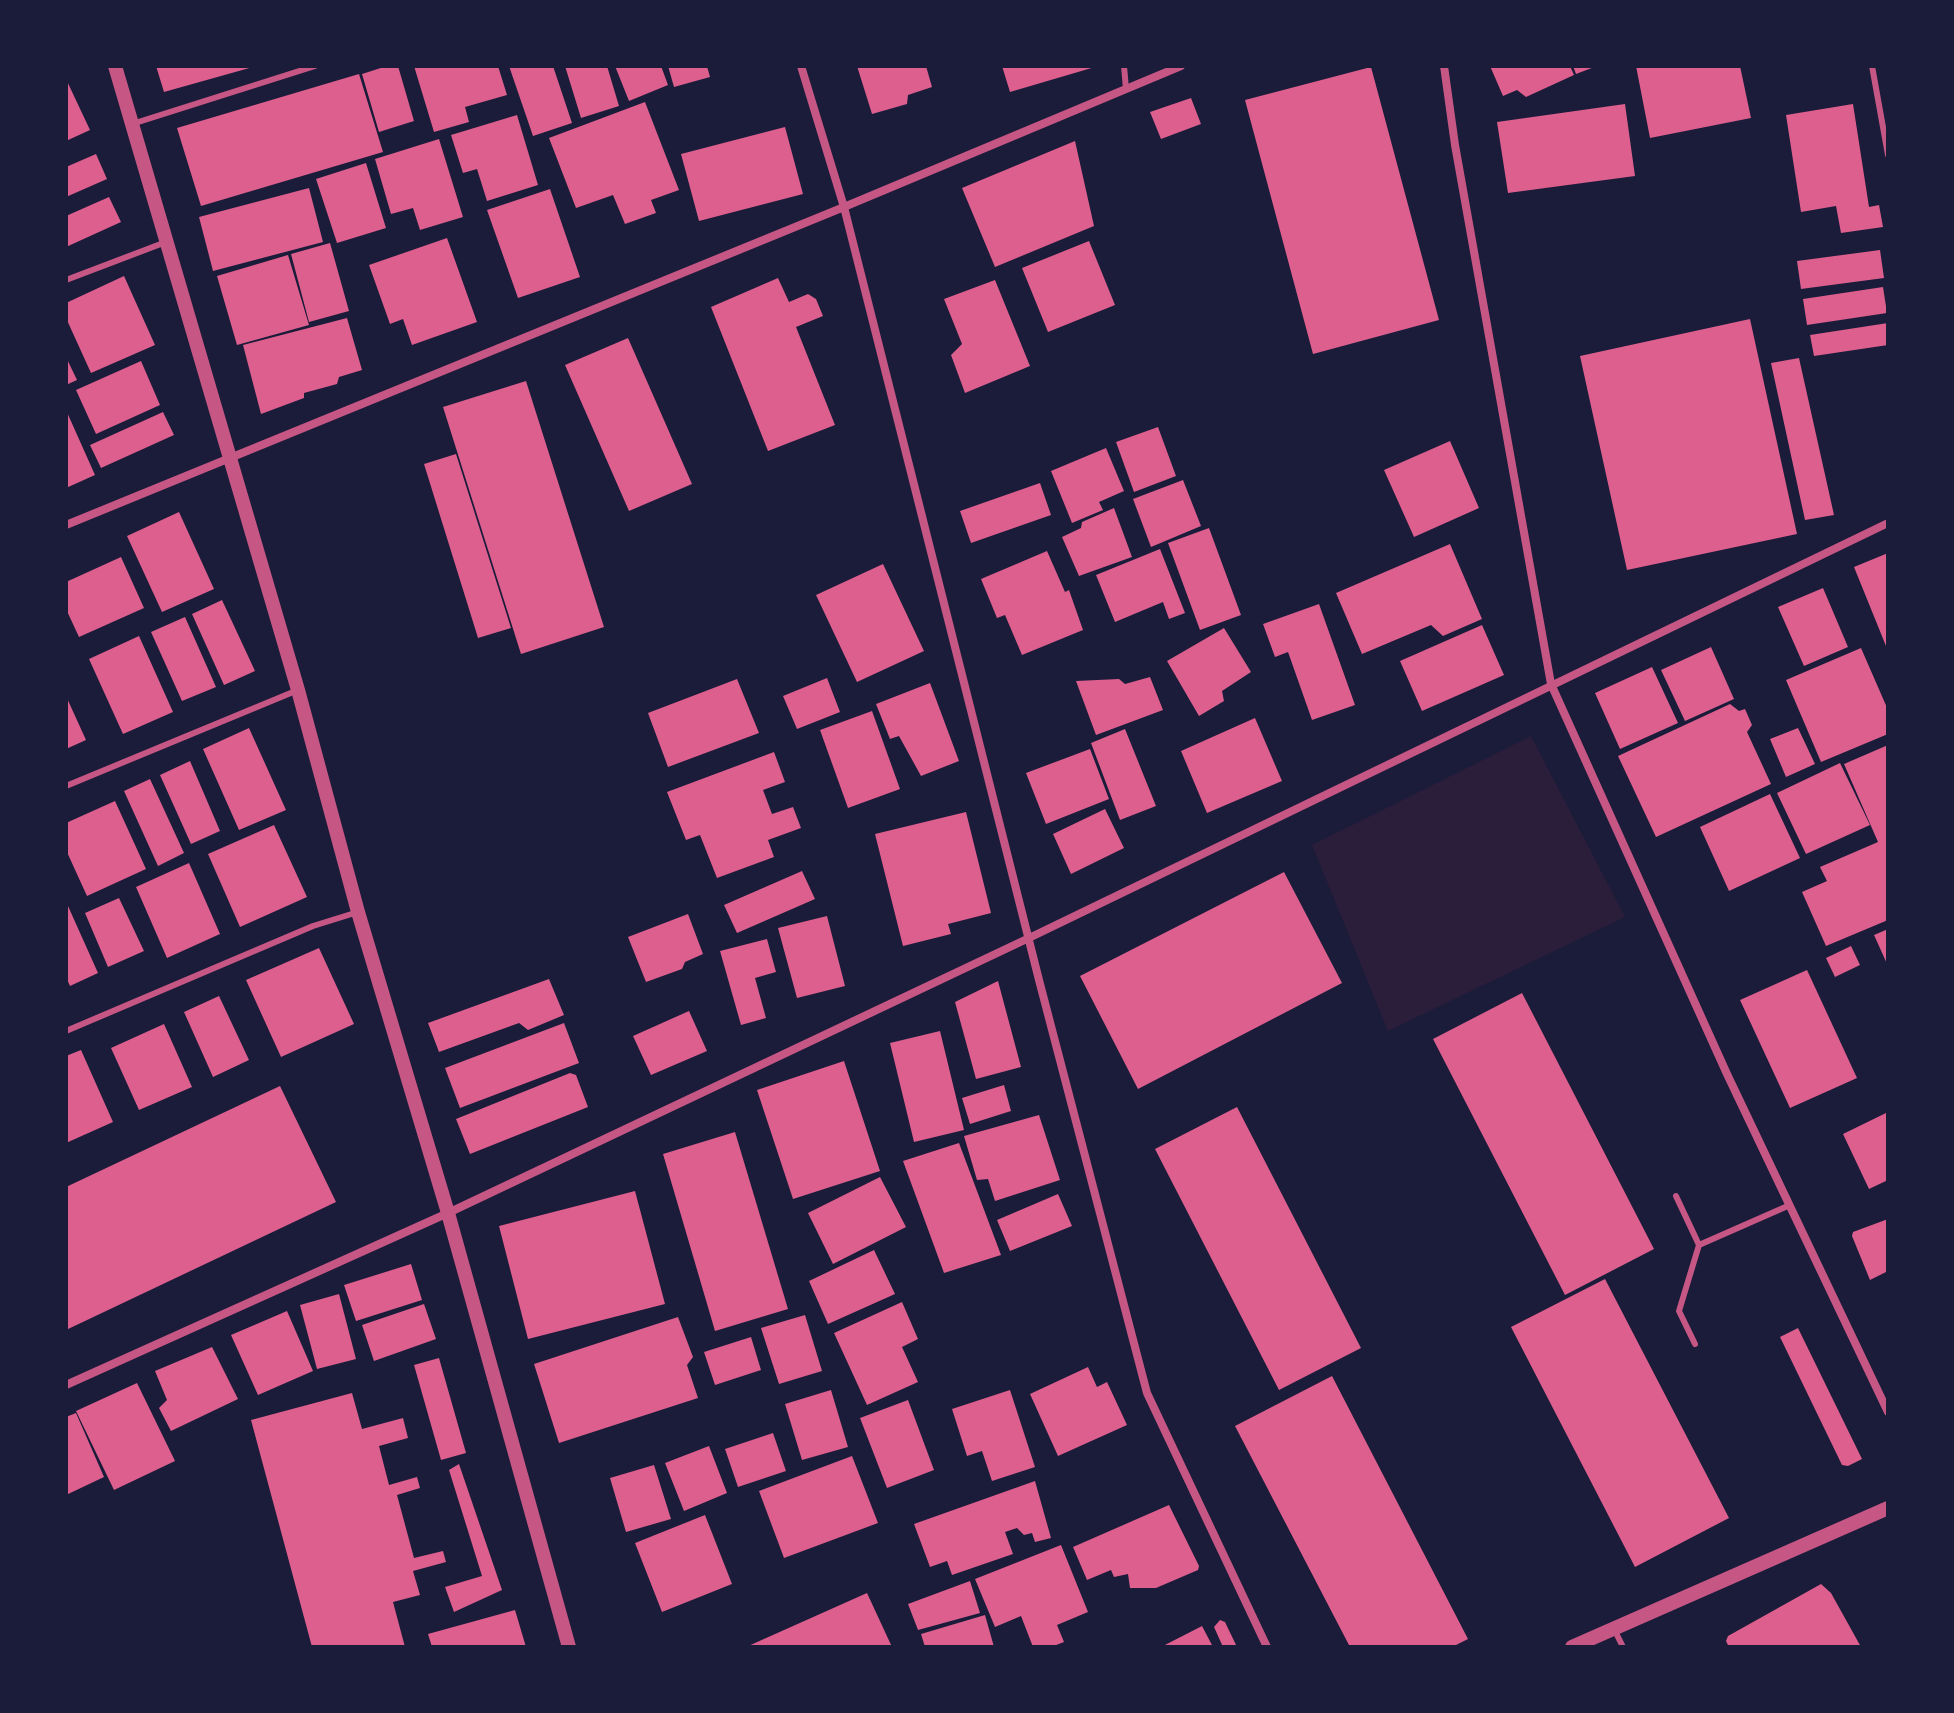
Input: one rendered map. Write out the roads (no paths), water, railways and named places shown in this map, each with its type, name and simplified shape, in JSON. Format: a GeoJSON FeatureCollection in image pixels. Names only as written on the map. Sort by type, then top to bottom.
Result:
{"type":"FeatureCollection","features":[{"type":"Feature","properties":{"kind":"street"},"geometry":{"type":"LineString","coordinates":[[115,66],[298,690],[358,912],[448,1213],[569,1647]]}},
{"type":"Feature","properties":{"kind":"street"},"geometry":{"type":"LineString","coordinates":[[801,66],[844,207],[1147,1393],[1267,1647]]}},
{"type":"Feature","properties":{"kind":"street"},"geometry":{"type":"LineString","coordinates":[[66,525],[229,461],[1181,66]]}},
{"type":"Feature","properties":{"kind":"street"},"geometry":{"type":"LineString","coordinates":[[1444,66],[1458,161],[1551,684],[1727,1074],[1888,1412]]}},
{"type":"Feature","properties":{"kind":"street"},"geometry":{"type":"LineString","coordinates":[[66,1385],[448,1213],[1029,938],[1888,523]]}},
{"type":"Feature","properties":{"kind":"street"},"geometry":{"type":"LineString","coordinates":[[1572,1647],[1888,1508]]}},
{"type":"Feature","properties":{"kind":"lane"},"geometry":{"type":"LineString","coordinates":[[132,124],[315,66]]}},
{"type":"Feature","properties":{"kind":"lane"},"geometry":{"type":"LineString","coordinates":[[1124,66],[1126,89]]}},
{"type":"Feature","properties":{"kind":"lane"},"geometry":{"type":"LineString","coordinates":[[1872,66],[1888,155]]}},
{"type":"Feature","properties":{"kind":"lane"},"geometry":{"type":"LineString","coordinates":[[66,280],[166,242]]}},
{"type":"Feature","properties":{"kind":"lane"},"geometry":{"type":"LineString","coordinates":[[66,786],[298,690]]}},
{"type":"Feature","properties":{"kind":"lane"},"geometry":{"type":"LineString","coordinates":[[66,1031],[313,926],[358,912]]}},
{"type":"Feature","properties":{"kind":"lane"},"geometry":{"type":"LineString","coordinates":[[1676,1196],[1699,1245],[1679,1311],[1695,1344]]}},
{"type":"Feature","properties":{"kind":"lane"},"geometry":{"type":"LineString","coordinates":[[1699,1245],[1790,1205]]}},
{"type":"Feature","properties":{"kind":"lane"},"geometry":{"type":"LineString","coordinates":[[1614,1629],[1623,1647]]}}]}
